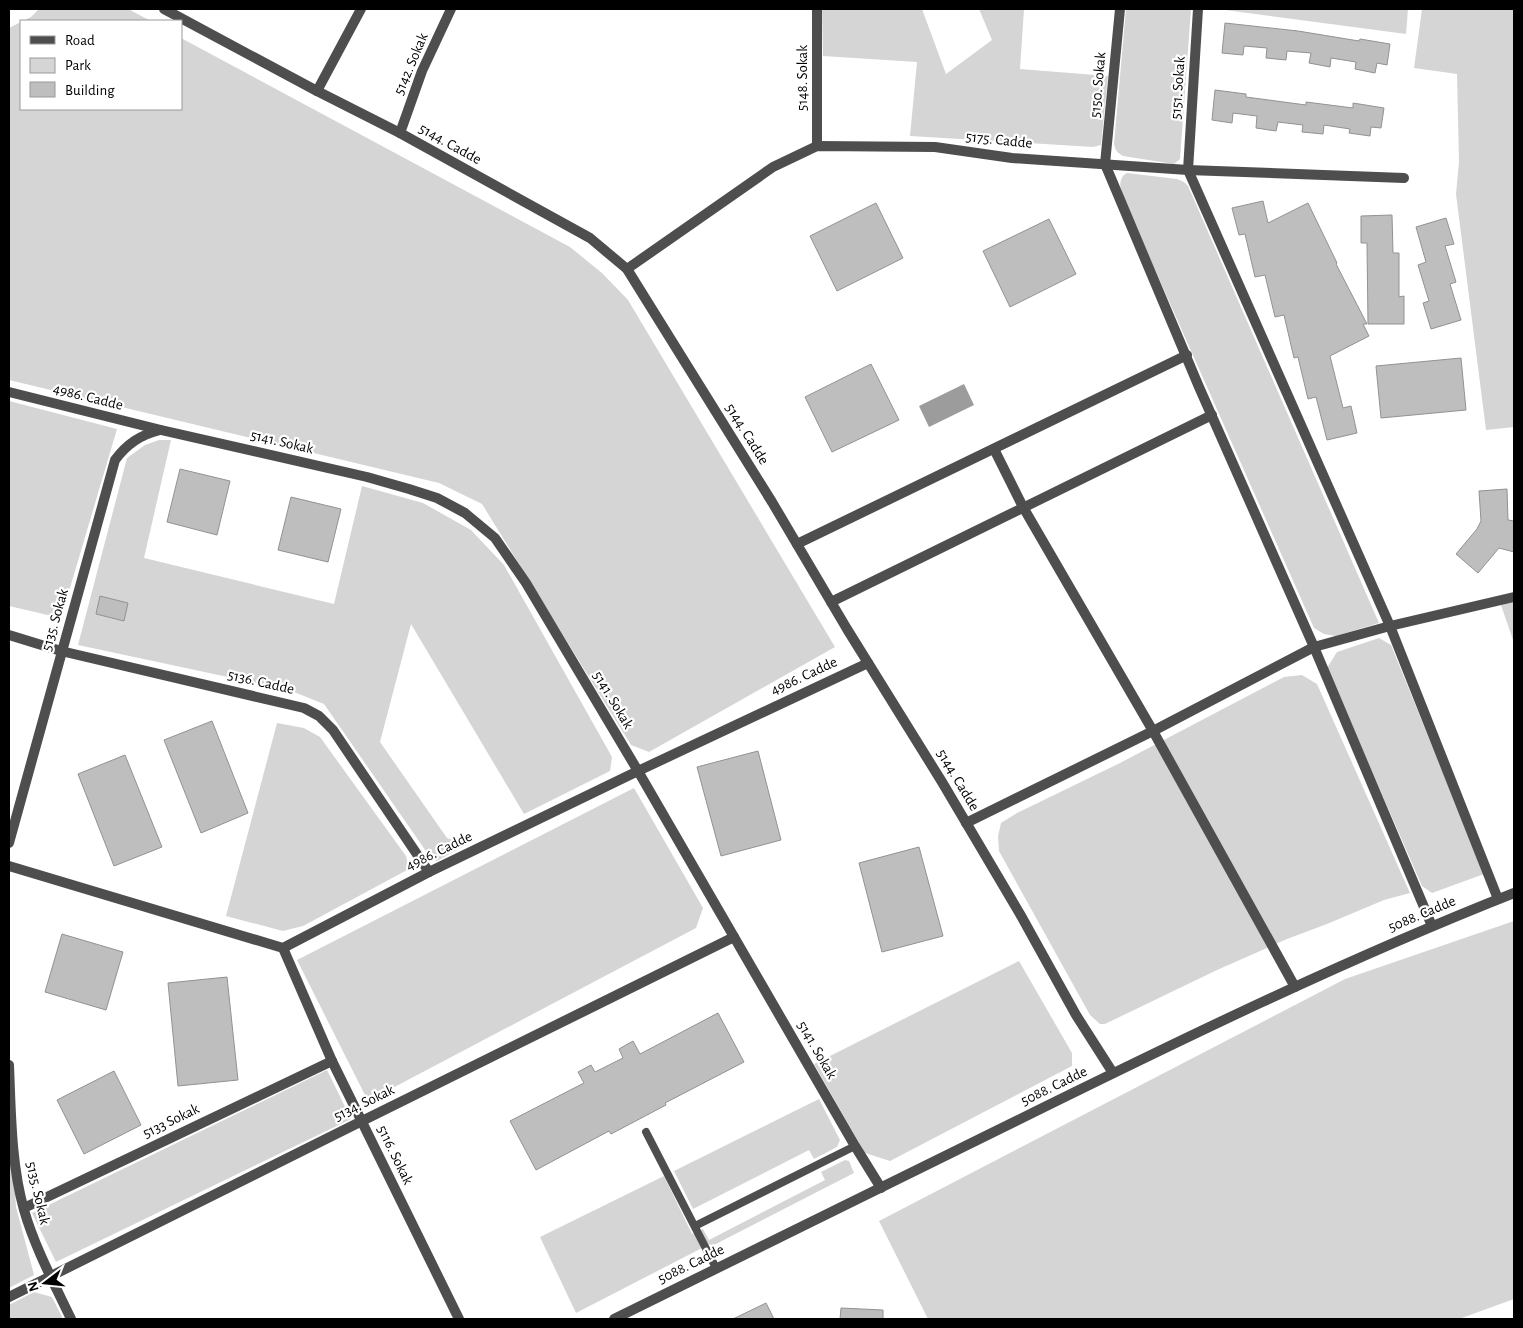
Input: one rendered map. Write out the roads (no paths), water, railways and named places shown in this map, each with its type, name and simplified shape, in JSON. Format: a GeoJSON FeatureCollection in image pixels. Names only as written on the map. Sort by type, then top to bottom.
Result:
{"type":"FeatureCollection","features":[{"type":"Feature","properties":{"kind":"street","name":"5144. Cadde"},"geometry":{"type":"LineString","coordinates":[[164,9],[317,91],[400,132],[590,238],[627,269],[772,502],[830,602],[966,823],[1020,914],[1076,1015],[1113,1074]]}},
{"type":"Feature","properties":{"kind":"street"},"geometry":{"type":"LineString","coordinates":[[317,91],[361,9]]}},
{"type":"Feature","properties":{"kind":"street","name":"5142. Sokak"},"geometry":{"type":"LineString","coordinates":[[400,132],[422,71],[451,9]]}},
{"type":"Feature","properties":{"kind":"street","name":"5148. Sokak"},"geometry":{"type":"LineString","coordinates":[[817,9],[817,146]]}},
{"type":"Feature","properties":{"kind":"street","name":"5150. Sokak"},"geometry":{"type":"LineString","coordinates":[[1105,164],[1120,9]]}},
{"type":"Feature","properties":{"kind":"street","name":"5151. Sokak"},"geometry":{"type":"LineString","coordinates":[[1188,170],[1198,9]]}},
{"type":"Feature","properties":{"kind":"street","name":"5175. Cadde"},"geometry":{"type":"LineString","coordinates":[[627,269],[772,167],[817,146],[935,148],[1012,158],[1188,170],[1404,178]]}},
{"type":"Feature","properties":{"kind":"street"},"geometry":{"type":"LineString","coordinates":[[1105,164],[1432,926]]}},
{"type":"Feature","properties":{"kind":"street"},"geometry":{"type":"LineString","coordinates":[[1188,170],[1390,626],[1498,899]]}},
{"type":"Feature","properties":{"kind":"street"},"geometry":{"type":"LineString","coordinates":[[797,544],[1187,356]]}},
{"type":"Feature","properties":{"kind":"street","name":"4986. Cadde"},"geometry":{"type":"LineString","coordinates":[[9,392],[161,430]]}},
{"type":"Feature","properties":{"kind":"street"},"geometry":{"type":"LineString","coordinates":[[830,602],[1212,414]]}},
{"type":"Feature","properties":{"kind":"street","name":"5135. Sokak"},"geometry":{"type":"LineString","coordinates":[[9,843],[115,460],[133,442],[146,434],[161,430]]}},
{"type":"Feature","properties":{"kind":"street","name":"5141. Sokak"},"geometry":{"type":"LineString","coordinates":[[161,430],[367,477],[436,498],[465,513],[495,538],[526,582],[881,1188]]}},
{"type":"Feature","properties":{"kind":"street"},"geometry":{"type":"LineString","coordinates":[[994,449],[1023,507],[1153,731],[1295,987]]}},
{"type":"Feature","properties":{"kind":"street"},"geometry":{"type":"LineString","coordinates":[[966,823],[1153,731],[1314,648],[1390,626],[1514,597]]}},
{"type":"Feature","properties":{"kind":"street","name":"5136. Cadde"},"geometry":{"type":"LineString","coordinates":[[9,636],[62,651],[304,708],[319,716],[333,730],[429,872]]}},
{"type":"Feature","properties":{"kind":"street","name":"4986. Cadde"},"geometry":{"type":"LineString","coordinates":[[283,948],[429,872],[868,663]]}},
{"type":"Feature","properties":{"kind":"street"},"geometry":{"type":"LineString","coordinates":[[9,866],[283,948]]}},
{"type":"Feature","properties":{"kind":"street","name":"5088. Cadde"},"geometry":{"type":"LineString","coordinates":[[614,1319],[1113,1074],[1295,987],[1432,926],[1514,893]]}},
{"type":"Feature","properties":{"kind":"street","name":"5134. Sokak"},"geometry":{"type":"LineString","coordinates":[[9,1297],[734,937]]}},
{"type":"Feature","properties":{"kind":"street","name":"5116. Sokak"},"geometry":{"type":"LineString","coordinates":[[283,948],[332,1061],[458,1319]]}},
{"type":"Feature","properties":{"kind":"street","name":"5133 Sokak"},"geometry":{"type":"LineString","coordinates":[[24,1208],[332,1061]]}},
{"type":"Feature","properties":{"kind":"street","name":"5135. Sokak"},"geometry":{"type":"LineString","coordinates":[[9,1065],[15,1158],[24,1208],[35,1242],[71,1319]]}},
{"type":"Feature","properties":{"kind":"lane"},"geometry":{"type":"LineString","coordinates":[[646,1132],[716,1268]]}},
{"type":"Feature","properties":{"kind":"lane"},"geometry":{"type":"LineString","coordinates":[[695,1226],[856,1146]]}}]}
